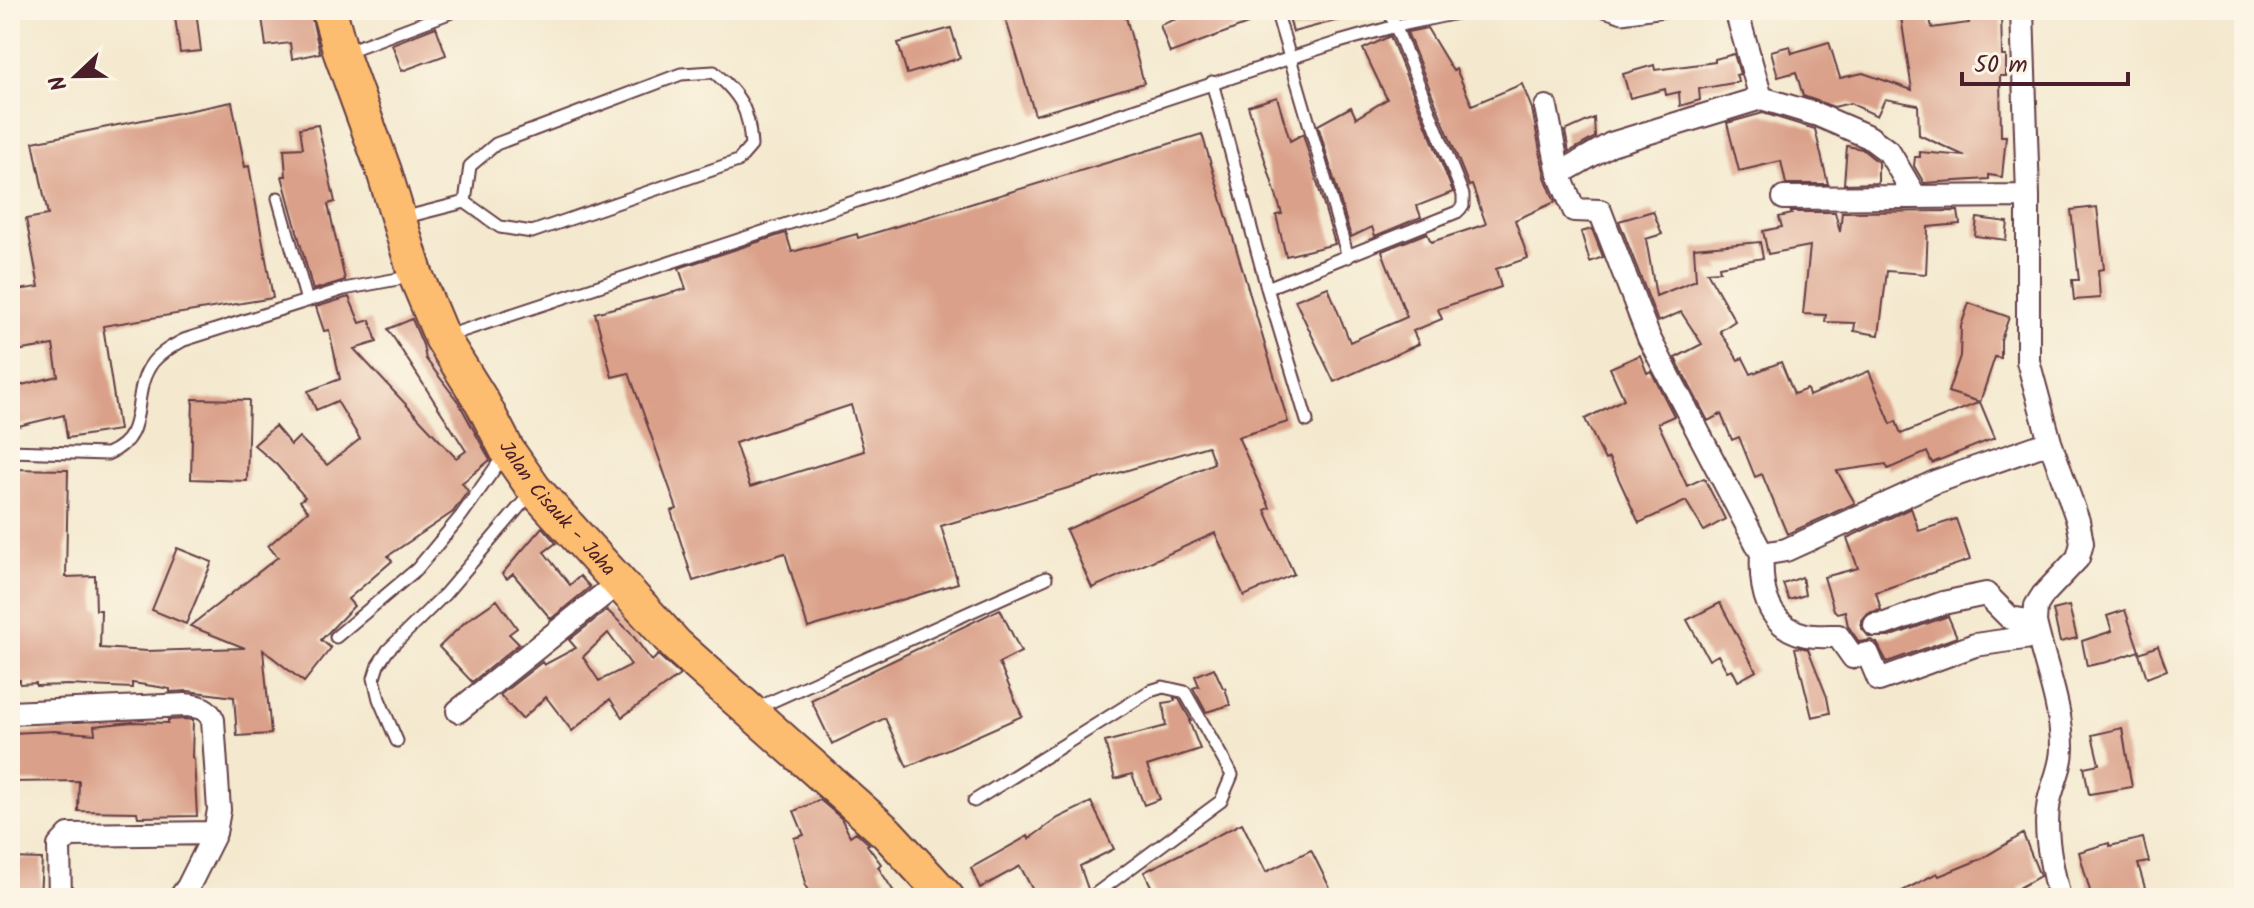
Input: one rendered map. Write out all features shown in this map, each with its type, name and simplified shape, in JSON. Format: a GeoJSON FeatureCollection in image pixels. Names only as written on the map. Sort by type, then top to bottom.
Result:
{"type":"FeatureCollection","features":[{"type":"Feature","properties":{"kind":"main road","name":"Jalan Cisauk - Jaha"},"geometry":{"type":"LineString","coordinates":[[329,10],[416,276],[442,338],[482,402],[507,450],[534,489],[676,645],[887,833],[947,898]]}},
{"type":"Feature","properties":{"kind":"street"},"geometry":{"type":"LineString","coordinates":[[1736,10],[1761,98]]}},
{"type":"Feature","properties":{"kind":"street"},"geometry":{"type":"LineString","coordinates":[[2022,10],[2028,196],[2028,361],[2050,442],[2078,521],[2082,543],[2078,558],[2036,606],[2036,629],[2061,731],[2060,761],[2047,827],[2049,854],[2059,898]]}},
{"type":"Feature","properties":{"kind":"street"},"geometry":{"type":"LineString","coordinates":[[1559,174],[1611,144],[1761,98],[1818,115],[1869,137],[1889,152],[1915,196]]}},
{"type":"Feature","properties":{"kind":"street"},"geometry":{"type":"LineString","coordinates":[[1546,107],[1559,174],[1574,210],[1600,211],[1649,338],[1762,554],[1761,581],[1767,603],[1783,625],[1806,635],[1838,636],[1853,657],[1868,654],[1879,680],[1975,645],[2036,629]]}},
{"type":"Feature","properties":{"kind":"street"},"geometry":{"type":"LineString","coordinates":[[1784,198],[2028,196]]}},
{"type":"Feature","properties":{"kind":"street"},"geometry":{"type":"LineString","coordinates":[[1762,554],[1786,550],[1935,482],[2050,442]]}},
{"type":"Feature","properties":{"kind":"street"},"geometry":{"type":"LineString","coordinates":[[458,711],[618,583]]}},
{"type":"Feature","properties":{"kind":"street"},"geometry":{"type":"LineString","coordinates":[[1875,625],[1943,603],[1986,594],[2010,618],[2036,629]]}},
{"type":"Feature","properties":{"kind":"street"},"geometry":{"type":"LineString","coordinates":[[10,713],[186,705],[209,711],[216,734],[219,810],[215,833],[180,898]]}},
{"type":"Feature","properties":{"kind":"street"},"geometry":{"type":"LineString","coordinates":[[60,898],[59,846],[69,835],[215,833]]}},
{"type":"Feature","properties":{"kind":"lane"},"geometry":{"type":"LineString","coordinates":[[341,53],[457,10]]}},
{"type":"Feature","properties":{"kind":"lane"},"geometry":{"type":"LineString","coordinates":[[1276,10],[1348,257]]}},
{"type":"Feature","properties":{"kind":"lane"},"geometry":{"type":"LineString","coordinates":[[1267,288],[1457,212],[1463,206],[1463,195],[1389,10]]}},
{"type":"Feature","properties":{"kind":"lane"},"geometry":{"type":"LineString","coordinates":[[442,338],[1212,82],[1396,26],[1471,10]]}},
{"type":"Feature","properties":{"kind":"lane"},"geometry":{"type":"LineString","coordinates":[[1601,10],[1622,17],[1671,10]]}},
{"type":"Feature","properties":{"kind":"lane"},"geometry":{"type":"LineString","coordinates":[[398,218],[465,202],[500,227],[532,232],[738,161],[751,146],[749,120],[737,93],[714,72],[681,74],[496,144],[470,166],[465,202]]}},
{"type":"Feature","properties":{"kind":"lane"},"geometry":{"type":"LineString","coordinates":[[1212,82],[1267,288],[1307,421]]}},
{"type":"Feature","properties":{"kind":"lane"},"geometry":{"type":"LineString","coordinates":[[278,198],[307,301]]}},
{"type":"Feature","properties":{"kind":"lane"},"geometry":{"type":"LineString","coordinates":[[10,451],[107,454],[127,442],[133,432],[143,381],[152,364],[166,350],[184,340],[344,289],[416,276]]}},
{"type":"Feature","properties":{"kind":"lane"},"geometry":{"type":"LineString","coordinates":[[336,637],[417,569],[461,516],[507,450]]}},
{"type":"Feature","properties":{"kind":"lane"},"geometry":{"type":"LineString","coordinates":[[397,741],[379,699],[374,678],[378,665],[388,650],[445,594],[534,489]]}},
{"type":"Feature","properties":{"kind":"lane"},"geometry":{"type":"LineString","coordinates":[[752,710],[1046,578]]}},
{"type":"Feature","properties":{"kind":"lane"},"geometry":{"type":"LineString","coordinates":[[974,801],[1150,691],[1163,687],[1185,692],[1232,775],[1229,787],[1221,801],[1090,898]]}},
{"type":"Feature","properties":{"kind":"building"},"geometry":{"type":"Polygon","coordinates":[[[174,10],[196,10],[201,51],[180,53],[174,10]]]}},
{"type":"Feature","properties":{"kind":"building"},"geometry":{"type":"Polygon","coordinates":[[[261,10],[310,10],[320,53],[292,59],[290,43],[266,46],[261,10]]]}},
{"type":"Feature","properties":{"kind":"building"},"geometry":{"type":"Polygon","coordinates":[[[1003,10],[1124,10],[1144,83],[1035,115],[1003,10]]]}},
{"type":"Feature","properties":{"kind":"building"},"geometry":{"type":"Polygon","coordinates":[[[1200,10],[1268,10],[1269,16],[1170,53],[1160,25],[1200,10]]]}},
{"type":"Feature","properties":{"kind":"building"},"geometry":{"type":"Polygon","coordinates":[[[1287,10],[1353,10],[1354,16],[1293,32],[1287,10]]]}},
{"type":"Feature","properties":{"kind":"building"},"geometry":{"type":"Polygon","coordinates":[[[1900,10],[1928,10],[1932,28],[1969,23],[1965,10],[2001,10],[2002,56],[2006,56],[2006,76],[2000,76],[2001,136],[2006,136],[2002,177],[1989,175],[1989,179],[1924,183],[1914,166],[1915,157],[1920,157],[1920,152],[1965,156],[1919,135],[1918,105],[1885,99],[1877,116],[1850,103],[1834,107],[1803,96],[1796,72],[1778,77],[1771,51],[1790,46],[1792,53],[1829,42],[1840,78],[1863,73],[1912,90],[1900,10]]]}},
{"type":"Feature","properties":{"kind":"building"},"geometry":{"type":"Polygon","coordinates":[[[436,27],[446,55],[402,71],[392,44],[436,27]]]}},
{"type":"Feature","properties":{"kind":"building"},"geometry":{"type":"Polygon","coordinates":[[[951,28],[960,58],[907,74],[898,43],[951,28]]]}},
{"type":"Feature","properties":{"kind":"building"},"geometry":{"type":"Polygon","coordinates":[[[1427,28],[1453,71],[1456,69],[1472,105],[1522,84],[1532,109],[1545,177],[1555,202],[1515,220],[1528,258],[1496,269],[1501,287],[1438,309],[1442,319],[1413,331],[1419,344],[1334,382],[1295,300],[1328,287],[1350,342],[1407,317],[1382,251],[1427,233],[1431,242],[1486,224],[1407,32],[1427,28]]]}},
{"type":"Feature","properties":{"kind":"building"},"geometry":{"type":"Polygon","coordinates":[[[1390,36],[1453,192],[1417,206],[1421,217],[1375,236],[1372,227],[1351,237],[1318,125],[1351,107],[1356,118],[1387,99],[1363,49],[1390,36]]]}},
{"type":"Feature","properties":{"kind":"building"},"geometry":{"type":"Polygon","coordinates":[[[1734,54],[1739,82],[1699,89],[1700,100],[1680,106],[1679,92],[1666,95],[1665,89],[1630,98],[1623,74],[1654,65],[1655,70],[1715,62],[1715,59],[1734,54]]]}},
{"type":"Feature","properties":{"kind":"building"},"geometry":{"type":"Polygon","coordinates":[[[1277,97],[1290,141],[1303,134],[1335,244],[1286,256],[1276,215],[1282,214],[1248,106],[1277,97]]]}},
{"type":"Feature","properties":{"kind":"building"},"geometry":{"type":"Polygon","coordinates":[[[232,102],[245,167],[249,166],[273,298],[103,326],[119,430],[67,438],[64,415],[10,428],[10,388],[58,376],[53,345],[10,352],[10,291],[39,287],[26,219],[48,215],[33,142],[232,102]]]}},
{"type":"Feature","properties":{"kind":"building"},"geometry":{"type":"Polygon","coordinates":[[[1763,113],[1815,129],[1828,184],[1786,184],[1781,161],[1739,171],[1727,123],[1763,113]]]}},
{"type":"Feature","properties":{"kind":"building"},"geometry":{"type":"Polygon","coordinates":[[[1594,118],[1595,137],[1569,152],[1565,131],[1594,118]]]}},
{"type":"Feature","properties":{"kind":"building"},"geometry":{"type":"Polygon","coordinates":[[[318,125],[335,202],[328,204],[345,280],[313,290],[282,176],[286,176],[284,149],[303,148],[300,128],[318,125]]]}},
{"type":"Feature","properties":{"kind":"building"},"geometry":{"type":"Polygon","coordinates":[[[1202,134],[1288,422],[1238,437],[1270,508],[1265,510],[1294,574],[1244,596],[1215,533],[1092,588],[1066,530],[1214,463],[1208,446],[941,526],[958,583],[808,628],[785,553],[693,581],[671,511],[677,509],[629,373],[612,377],[595,313],[686,289],[679,268],[786,233],[792,252],[857,234],[858,238],[1202,134]],[[851,405],[735,443],[750,487],[864,451],[851,405]]]}},
{"type":"Feature","properties":{"kind":"building"},"geometry":{"type":"Polygon","coordinates":[[[1847,146],[1862,149],[1878,162],[1878,183],[1844,184],[1847,146]]]}},
{"type":"Feature","properties":{"kind":"building"},"geometry":{"type":"Polygon","coordinates":[[[2097,207],[2104,269],[2098,270],[2100,298],[2074,300],[2072,280],[2079,280],[2071,210],[2097,207]]]}},
{"type":"Feature","properties":{"kind":"building"},"geometry":{"type":"Polygon","coordinates":[[[1653,211],[1662,234],[1646,239],[1656,296],[1696,280],[1694,248],[1760,242],[1763,258],[1719,266],[1720,271],[1707,272],[1735,321],[1720,331],[1738,360],[1743,358],[1751,374],[1781,362],[1794,394],[1807,389],[1809,396],[1869,371],[1891,424],[1896,421],[1901,434],[1980,402],[1995,438],[1932,463],[1927,452],[1888,469],[1886,464],[1837,471],[1855,503],[1787,534],[1762,474],[1755,477],[1739,437],[1732,440],[1721,414],[1708,421],[1675,358],[1702,344],[1681,312],[1658,322],[1619,221],[1653,211]]]}},
{"type":"Feature","properties":{"kind":"building"},"geometry":{"type":"Polygon","coordinates":[[[1958,211],[1960,224],[1928,227],[1926,274],[1887,271],[1879,335],[1854,331],[1855,323],[1825,322],[1826,315],[1803,314],[1810,246],[1768,254],[1763,231],[1782,227],[1779,217],[1791,212],[1835,212],[1840,232],[1842,212],[1958,211]]]}},
{"type":"Feature","properties":{"kind":"building"},"geometry":{"type":"Polygon","coordinates":[[[1977,218],[2008,222],[2006,240],[1975,236],[1977,218]]]}},
{"type":"Feature","properties":{"kind":"building"},"geometry":{"type":"Polygon","coordinates":[[[1592,229],[1603,257],[1590,262],[1581,232],[1592,229]]]}},
{"type":"Feature","properties":{"kind":"building"},"geometry":{"type":"Polygon","coordinates":[[[349,297],[360,323],[370,320],[377,342],[354,349],[456,458],[466,451],[388,329],[412,319],[426,359],[459,403],[490,460],[462,483],[468,491],[453,512],[388,556],[392,561],[348,599],[354,606],[321,640],[331,648],[304,682],[263,650],[271,734],[237,736],[234,697],[170,692],[170,689],[132,683],[132,688],[36,686],[36,683],[20,684],[20,680],[10,680],[10,469],[68,470],[66,577],[95,576],[96,610],[101,610],[100,648],[147,651],[245,648],[190,626],[278,557],[268,546],[308,511],[300,501],[305,497],[277,465],[254,445],[275,426],[291,445],[299,437],[327,465],[360,439],[337,401],[316,410],[308,391],[340,379],[329,330],[324,331],[316,307],[349,297]]]}},
{"type":"Feature","properties":{"kind":"building"},"geometry":{"type":"Polygon","coordinates":[[[1969,303],[2009,317],[2001,340],[2001,358],[1995,357],[1980,402],[1948,392],[1960,356],[1961,326],[1969,303]]]}},
{"type":"Feature","properties":{"kind":"building"},"geometry":{"type":"Polygon","coordinates":[[[1640,355],[1647,373],[1651,371],[1674,416],[1658,423],[1687,486],[1704,478],[1725,519],[1704,531],[1686,501],[1639,523],[1609,458],[1605,460],[1585,419],[1624,399],[1610,368],[1640,355]]]}},
{"type":"Feature","properties":{"kind":"building"},"geometry":{"type":"Polygon","coordinates":[[[193,399],[249,400],[247,481],[191,479],[193,399]]]}},
{"type":"Feature","properties":{"kind":"building"},"geometry":{"type":"Polygon","coordinates":[[[1911,508],[1919,531],[1956,519],[1970,560],[1876,592],[1881,610],[1868,613],[1862,620],[1861,627],[1869,637],[1889,637],[1948,616],[1957,637],[1887,662],[1877,643],[1871,640],[1859,642],[1848,626],[1845,611],[1837,613],[1834,610],[1824,577],[1858,568],[1847,538],[1911,508]]]}},
{"type":"Feature","properties":{"kind":"building"},"geometry":{"type":"Polygon","coordinates":[[[542,527],[556,543],[544,552],[570,585],[580,576],[590,587],[551,619],[513,574],[507,579],[502,574],[542,527]]]}},
{"type":"Feature","properties":{"kind":"building"},"geometry":{"type":"Polygon","coordinates":[[[177,548],[212,562],[186,624],[152,610],[177,548]]]}},
{"type":"Feature","properties":{"kind":"building"},"geometry":{"type":"Polygon","coordinates":[[[1802,577],[1805,595],[1789,600],[1783,584],[1802,577]]]}},
{"type":"Feature","properties":{"kind":"building"},"geometry":{"type":"Polygon","coordinates":[[[497,600],[517,628],[509,634],[519,644],[472,682],[439,647],[465,622],[497,600]]]}},
{"type":"Feature","properties":{"kind":"building"},"geometry":{"type":"Polygon","coordinates":[[[1720,603],[1756,671],[1738,681],[1732,669],[1727,671],[1718,655],[1709,660],[1687,620],[1720,603]]]}},
{"type":"Feature","properties":{"kind":"building"},"geometry":{"type":"Polygon","coordinates":[[[2069,606],[2077,638],[2060,642],[2053,610],[2069,606]]]}},
{"type":"Feature","properties":{"kind":"building"},"geometry":{"type":"Polygon","coordinates":[[[1000,609],[1021,652],[999,663],[1022,716],[907,767],[885,718],[832,744],[811,700],[1000,609]]]}},
{"type":"Feature","properties":{"kind":"building"},"geometry":{"type":"Polygon","coordinates":[[[607,610],[630,632],[652,661],[658,655],[680,675],[622,717],[610,699],[572,731],[546,697],[522,719],[500,695],[542,662],[544,665],[576,648],[569,640],[607,610]],[[608,633],[583,657],[599,681],[631,665],[608,633]]]}},
{"type":"Feature","properties":{"kind":"building"},"geometry":{"type":"Polygon","coordinates":[[[2125,610],[2139,651],[2087,666],[2082,641],[2112,631],[2107,616],[2125,610]]]}},
{"type":"Feature","properties":{"kind":"building"},"geometry":{"type":"Polygon","coordinates":[[[2158,646],[2167,670],[2147,678],[2139,653],[2158,646]]]}},
{"type":"Feature","properties":{"kind":"building"},"geometry":{"type":"Polygon","coordinates":[[[1795,648],[1808,649],[1830,713],[1812,717],[1795,648]]]}},
{"type":"Feature","properties":{"kind":"building"},"geometry":{"type":"Polygon","coordinates":[[[1214,668],[1230,705],[1206,712],[1193,688],[1199,686],[1195,676],[1214,668]]]}},
{"type":"Feature","properties":{"kind":"building"},"geometry":{"type":"Polygon","coordinates":[[[1174,698],[1179,699],[1191,721],[1200,749],[1147,766],[1160,799],[1144,805],[1132,774],[1115,779],[1105,742],[1166,726],[1163,703],[1175,701],[1174,698]]]}},
{"type":"Feature","properties":{"kind":"building"},"geometry":{"type":"Polygon","coordinates":[[[168,720],[193,720],[192,758],[197,816],[138,817],[137,812],[78,811],[79,781],[10,782],[10,733],[55,731],[95,734],[94,726],[132,722],[168,723],[168,720]]]}},
{"type":"Feature","properties":{"kind":"building"},"geometry":{"type":"Polygon","coordinates":[[[2122,728],[2132,787],[2089,794],[2084,767],[2099,764],[2092,735],[2122,728]]]}},
{"type":"Feature","properties":{"kind":"building"},"geometry":{"type":"Polygon","coordinates":[[[820,800],[841,818],[850,836],[856,832],[869,844],[881,864],[878,867],[898,898],[813,898],[804,884],[794,838],[804,835],[794,811],[820,800]]]}},
{"type":"Feature","properties":{"kind":"building"},"geometry":{"type":"Polygon","coordinates":[[[1091,802],[1114,849],[1080,866],[1088,889],[1082,897],[1037,898],[1020,866],[980,888],[971,868],[1028,836],[1029,839],[1058,818],[1091,802]]]}},
{"type":"Feature","properties":{"kind":"building"},"geometry":{"type":"Polygon","coordinates":[[[1242,823],[1266,872],[1311,850],[1335,898],[1157,898],[1144,872],[1242,823]]]}},
{"type":"Feature","properties":{"kind":"building"},"geometry":{"type":"Polygon","coordinates":[[[2023,834],[2040,876],[2019,888],[2024,898],[1889,898],[1937,873],[1939,876],[1981,859],[2023,834]]]}},
{"type":"Feature","properties":{"kind":"building"},"geometry":{"type":"Polygon","coordinates":[[[2143,838],[2149,862],[2138,864],[2148,898],[2092,898],[2079,852],[2143,838]]]}},
{"type":"Feature","properties":{"kind":"building"},"geometry":{"type":"Polygon","coordinates":[[[10,858],[42,859],[40,898],[11,898],[10,858]]]}}]}
